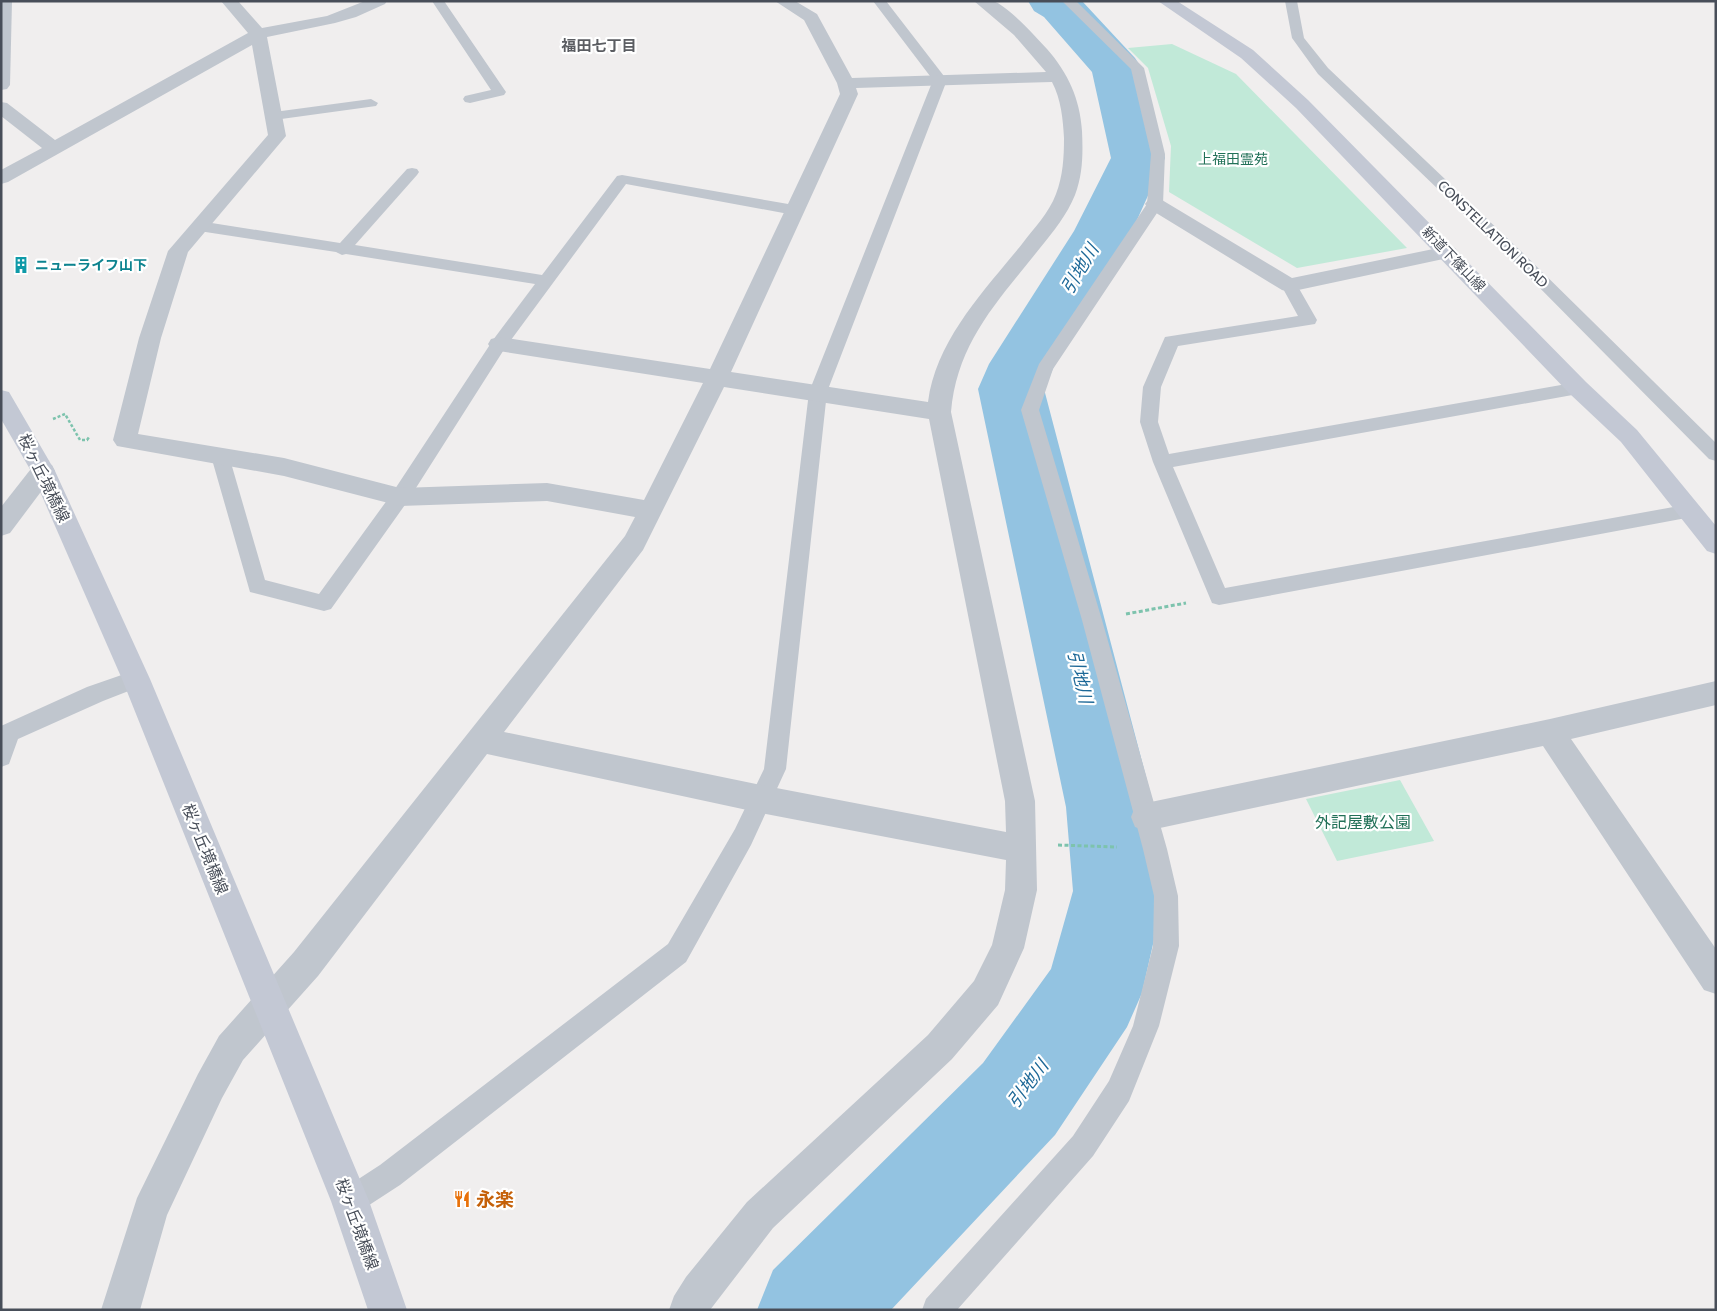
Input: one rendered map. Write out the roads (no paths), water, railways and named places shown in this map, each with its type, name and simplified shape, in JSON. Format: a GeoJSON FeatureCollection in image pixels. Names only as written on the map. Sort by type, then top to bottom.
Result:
{"type":"FeatureCollection","features":[{"type":"Feature","properties":{"kind":"street"},"geometry":{"type":"LineString","coordinates":[[229,1],[258,34],[277,136],[178,251],[150,338],[125,440],[284,467],[400,497],[547,492],[651,511]]}},
{"type":"Feature","properties":{"kind":"street"},"geometry":{"type":"LineString","coordinates":[[1,178],[258,34],[329,20],[350,14],[379,1]]}},
{"type":"Feature","properties":{"kind":"street"},"geometry":{"type":"LineString","coordinates":[[120,1310],[150,1211],[210,1086],[231,1048],[306,964],[482,740],[634,543],[651,511],[849,94],[846,83],[811,17],[783,1]]}},
{"type":"Feature","properties":{"kind":"street"},"geometry":{"type":"LineString","coordinates":[[688,1310],[760,1215],[940,1046],[986,993],[1008,948],[1021,890],[1020,801],[939,412],[943,381],[953,356],[967,330],[1048,224],[1065,196],[1074,162],[1073,129],[1067,98],[1057,77],[1036,45],[1013,24],[982,1]]}},
{"type":"Feature","properties":{"kind":"street","name":"新道下篠山線"},"geometry":{"type":"LineString","coordinates":[[1166,1],[1247,54],[1302,104],[1448,252],[1578,388],[1629,436],[1716,544]]}},
{"type":"Feature","properties":{"kind":"street"},"geometry":{"type":"LineString","coordinates":[[1,84],[3,10]]}},
{"type":"Feature","properties":{"kind":"street"},"geometry":{"type":"LineString","coordinates":[[846,83],[1057,77]]}},
{"type":"Feature","properties":{"kind":"street"},"geometry":{"type":"LineString","coordinates":[[1,107],[54,148]]}},
{"type":"Feature","properties":{"kind":"street"},"geometry":{"type":"LineString","coordinates":[[1155,204],[1289,285],[1448,252]]}},
{"type":"Feature","properties":{"kind":"street"},"geometry":{"type":"LineString","coordinates":[[499,344],[939,412]]}},
{"type":"Feature","properties":{"kind":"street","name":"桜ヶ丘境橋線"},"geometry":{"type":"LineString","coordinates":[[1,398],[43,471],[136,679],[350,1201],[388,1310]]}},
{"type":"Feature","properties":{"kind":"street"},"geometry":{"type":"LineString","coordinates":[[1,526],[43,471]]}},
{"type":"Feature","properties":{"kind":"street"},"geometry":{"type":"LineString","coordinates":[[1146,817],[1550,732],[1716,692]]}},
{"type":"Feature","properties":{"kind":"street"},"geometry":{"type":"LineString","coordinates":[[1550,732],[1716,978]]}},
{"type":"Feature","properties":{"kind":"street"},"geometry":{"type":"LineString","coordinates":[[482,740],[761,799],[1022,849]]}},
{"type":"Feature","properties":{"kind":"lane"},"geometry":{"type":"LineString","coordinates":[[438,1],[498,92],[470,99]]}},
{"type":"Feature","properties":{"kind":"lane"},"geometry":{"type":"LineString","coordinates":[[350,1201],[390,1175],[677,953],[743,837],[775,769],[818,392],[940,80],[879,1]]}},
{"type":"Feature","properties":{"kind":"lane"},"geometry":{"type":"LineString","coordinates":[[936,1310],[1083,1146],[1119,1091],[1146,1026],[1166,946],[1166,896],[1155,848],[1092,620],[1030,410],[1045,368],[1155,204],[1158,154],[1137,68],[1068,1]]}},
{"type":"Feature","properties":{"kind":"lane","name":"CONSTELLATION ROAD"},"geometry":{"type":"LineString","coordinates":[[1291,1],[1298,38],[1323,71],[1519,258],[1716,454]]}},
{"type":"Feature","properties":{"kind":"lane"},"geometry":{"type":"LineString","coordinates":[[274,116],[371,103]]}},
{"type":"Feature","properties":{"kind":"lane"},"geometry":{"type":"LineString","coordinates":[[342,250],[412,172]]}},
{"type":"Feature","properties":{"kind":"lane"},"geometry":{"type":"LineString","coordinates":[[220,456],[257,586],[324,603],[400,497],[499,344],[544,280],[622,179],[794,210]]}},
{"type":"Feature","properties":{"kind":"lane"},"geometry":{"type":"LineString","coordinates":[[198,226],[342,250],[544,280]]}},
{"type":"Feature","properties":{"kind":"lane"},"geometry":{"type":"LineString","coordinates":[[1289,285],[1309,320],[1171,341],[1152,387],[1149,422],[1162,462],[1219,597],[1690,511]]}},
{"type":"Feature","properties":{"kind":"lane"},"geometry":{"type":"LineString","coordinates":[[1162,462],[1578,388]]}},
{"type":"Feature","properties":{"kind":"lane"},"geometry":{"type":"LineString","coordinates":[[1,757],[9,733],[95,694],[136,679]]}},
{"type":"Feature","properties":{"kind":"waterway","name":"引地川"},"geometry":{"type":"LineString","coordinates":[[813,1310],[1019,1099],[1093,993],[1119,891],[1110,807],[1011,389],[1022,364],[1103,231],[1138,158],[1117,69],[1061,7],[1051,1]]}},
{"type":"Feature","properties":{"kind":"place","name":"ニューライフ山下"},"geometry":{"type":"Point","coordinates":[21,265]}},
{"type":"Feature","properties":{"kind":"place","name":"永楽"},"geometry":{"type":"Point","coordinates":[462,1199]}},
{"type":"Feature","properties":{"kind":"district","name":"福田七丁目"},"geometry":{"type":"Point","coordinates":[599,46]}},
{"type":"Feature","properties":{"kind":"park label","name":"上福田霊苑"},"geometry":{"type":"Point","coordinates":[1233,159]}},
{"type":"Feature","properties":{"kind":"park label","name":"外記屋敷公園"},"geometry":{"type":"Point","coordinates":[1363,822]}}]}
